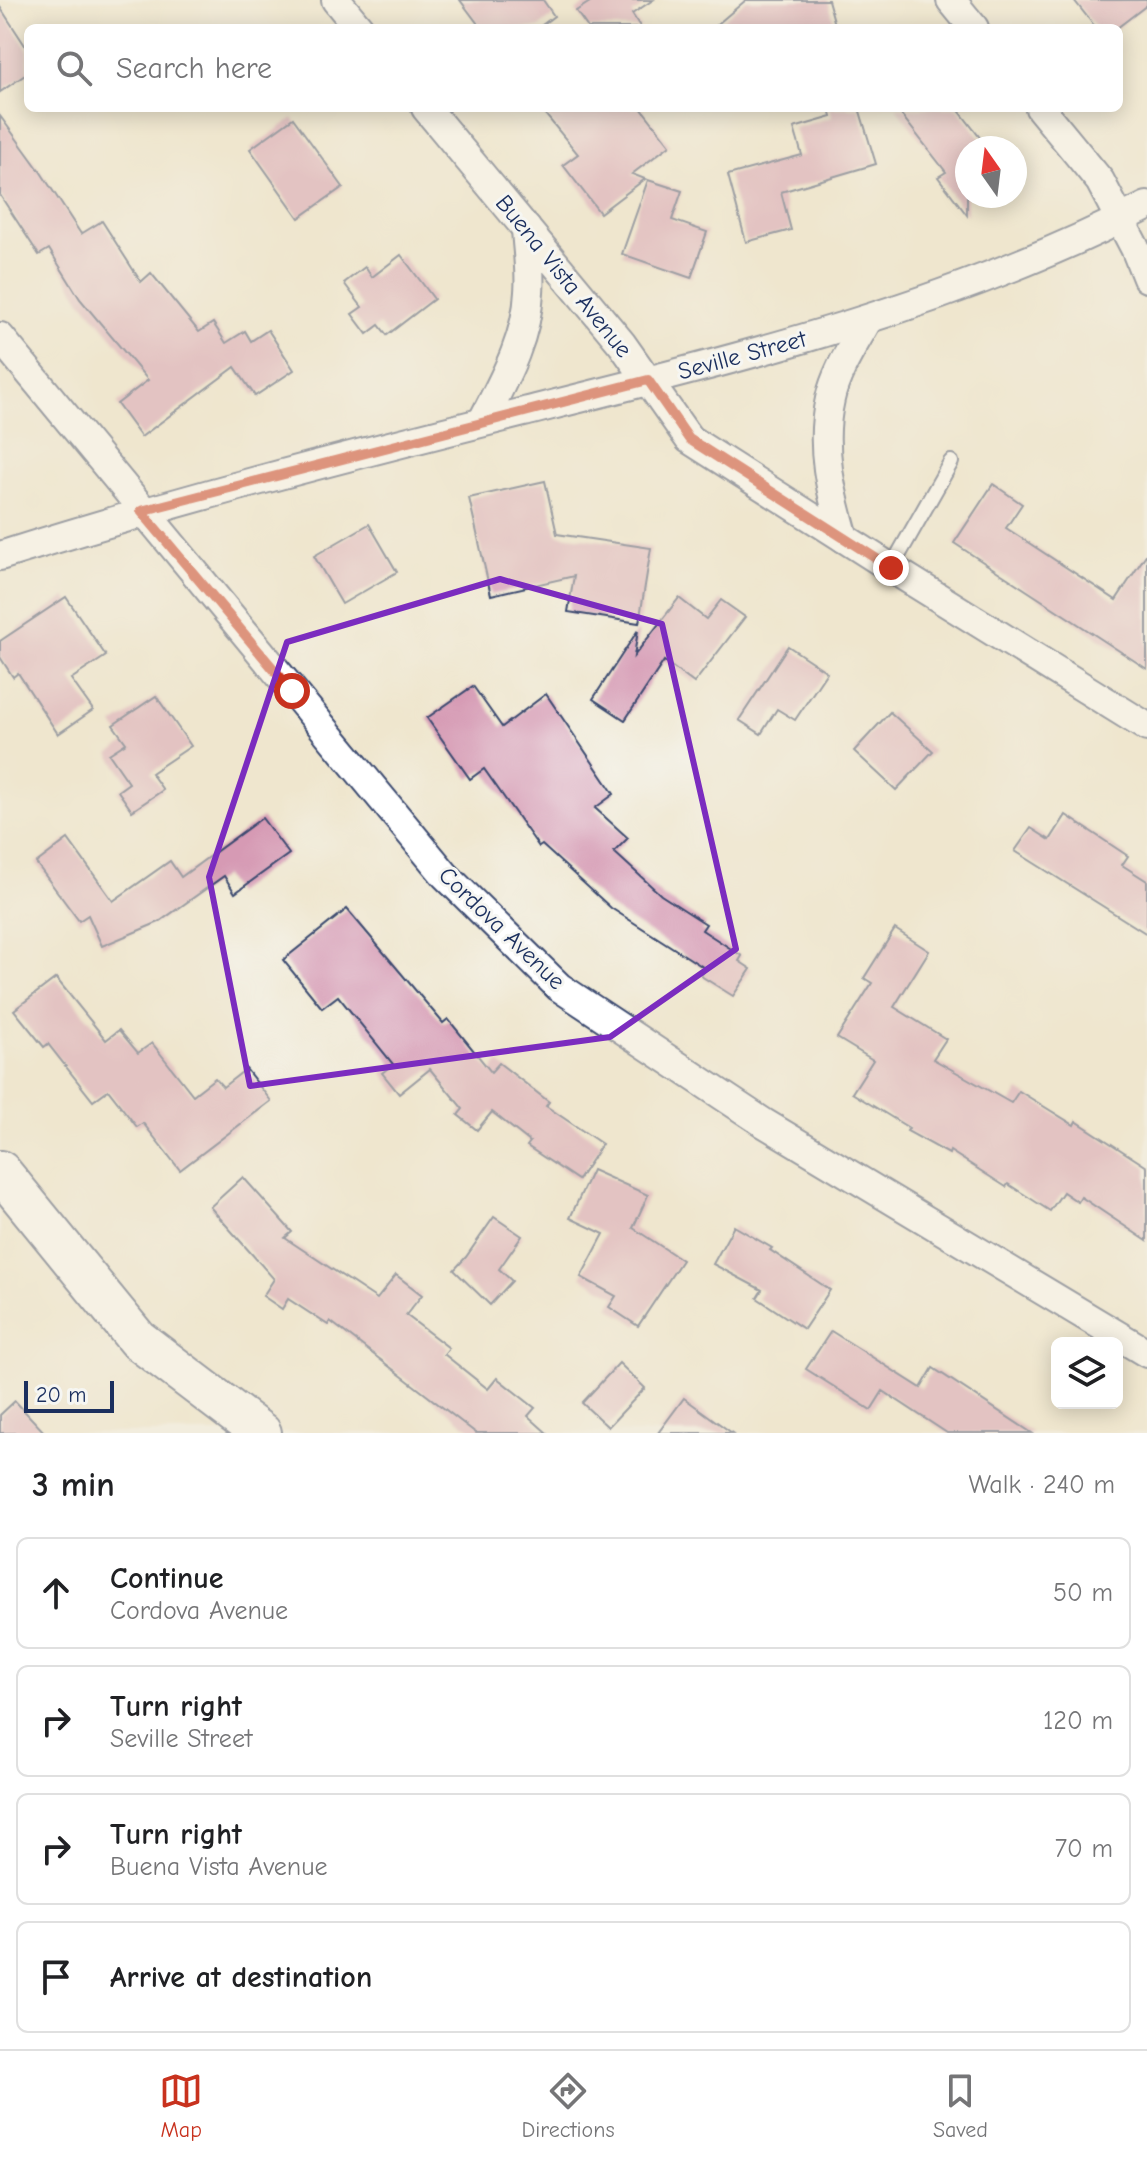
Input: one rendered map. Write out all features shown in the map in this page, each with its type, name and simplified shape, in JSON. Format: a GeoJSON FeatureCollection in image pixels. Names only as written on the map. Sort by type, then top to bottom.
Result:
{"type":"FeatureCollection","features":[{"type":"Feature","properties":{"kind":"street"},"geometry":{"type":"LineString","coordinates":[[336,0],[356,24]]}},
{"type":"Feature","properties":{"kind":"street"},"geometry":{"type":"LineString","coordinates":[[951,0],[971,24]]}},
{"type":"Feature","properties":{"kind":"street","name":"Buena Vista Avenue"},"geometry":{"type":"LineString","coordinates":[[429,112],[622,344],[689,439],[1147,727]]}},
{"type":"Feature","properties":{"kind":"street"},"geometry":{"type":"LineString","coordinates":[[1043,112],[1100,181],[1147,278]]}},
{"type":"Feature","properties":{"kind":"street","name":"Seville Street"},"geometry":{"type":"LineString","coordinates":[[0,556],[141,511],[867,321],[1053,251],[1147,206]]}},
{"type":"Feature","properties":{"kind":"street"},"geometry":{"type":"LineString","coordinates":[[482,422],[508,371],[525,325],[530,291],[526,228]]}},
{"type":"Feature","properties":{"kind":"street"},"geometry":{"type":"LineString","coordinates":[[844,538],[828,480],[825,439],[830,397],[867,321]]}},
{"type":"Feature","properties":{"kind":"street","name":"Cordova Avenue"},"geometry":{"type":"LineString","coordinates":[[0,337],[445,875],[559,987],[764,1123],[1147,1353]]}},
{"type":"Feature","properties":{"kind":"street"},"geometry":{"type":"LineString","coordinates":[[0,1171],[137,1339],[261,1433]]}},
{"type":"Feature","properties":{"kind":"lane"},"geometry":{"type":"LineString","coordinates":[[891,568],[951,462]]}},
{"type":"Feature","properties":{"kind":"highlighted area"},"geometry":{"type":"Polygon","coordinates":[[[500,579],[662,624],[736,949],[610,1037],[250,1086],[209,877],[287,642],[500,579]]]}},
{"type":"Feature","properties":{"kind":"building"},"geometry":{"type":"Polygon","coordinates":[[[460,0],[543,0],[554,16],[543,24],[478,24],[460,0]]]}},
{"type":"Feature","properties":{"kind":"building"},"geometry":{"type":"Polygon","coordinates":[[[593,0],[653,0],[632,14],[638,24],[585,24],[576,11],[593,0]]]}},
{"type":"Feature","properties":{"kind":"building"},"geometry":{"type":"Polygon","coordinates":[[[746,0],[828,0],[835,24],[718,24],[746,0]]]}},
{"type":"Feature","properties":{"kind":"building"},"geometry":{"type":"Polygon","coordinates":[[[1074,0],[1147,0],[1147,5],[1122,24],[1093,24],[1074,0]]]}},
{"type":"Feature","properties":{"kind":"building"},"geometry":{"type":"Polygon","coordinates":[[[0,7],[24,44],[24,76],[0,92],[0,7]]]}},
{"type":"Feature","properties":{"kind":"building"},"geometry":{"type":"Polygon","coordinates":[[[543,112],[644,112],[670,145],[632,174],[645,179],[600,213],[563,165],[578,154],[543,112]]]}},
{"type":"Feature","properties":{"kind":"building"},"geometry":{"type":"Polygon","coordinates":[[[831,112],[860,112],[876,164],[781,192],[791,230],[746,242],[728,175],[802,155],[794,128],[832,117],[831,112]]]}},
{"type":"Feature","properties":{"kind":"building"},"geometry":{"type":"Polygon","coordinates":[[[899,112],[960,112],[979,136],[955,136],[955,199],[938,177],[946,172],[899,112]]]}},
{"type":"Feature","properties":{"kind":"building"},"geometry":{"type":"Polygon","coordinates":[[[0,116],[81,234],[102,221],[141,282],[151,273],[199,332],[213,323],[226,343],[245,331],[251,341],[268,330],[294,370],[255,396],[235,367],[141,437],[117,404],[148,380],[80,299],[49,249],[39,255],[0,195],[0,116]]]}},
{"type":"Feature","properties":{"kind":"building"},"geometry":{"type":"Polygon","coordinates":[[[293,118],[343,187],[299,218],[250,149],[293,118]]]}},
{"type":"Feature","properties":{"kind":"building"},"geometry":{"type":"Polygon","coordinates":[[[648,180],[682,191],[672,220],[707,232],[691,278],[622,254],[648,180]]]}},
{"type":"Feature","properties":{"kind":"building"},"geometry":{"type":"Polygon","coordinates":[[[401,255],[434,299],[387,335],[379,325],[367,334],[352,314],[362,307],[344,283],[365,267],[372,277],[401,255]]]}},
{"type":"Feature","properties":{"kind":"building"},"geometry":{"type":"Polygon","coordinates":[[[545,481],[557,534],[651,548],[639,623],[568,612],[574,576],[491,595],[469,498],[545,481]]]}},
{"type":"Feature","properties":{"kind":"building"},"geometry":{"type":"Polygon","coordinates":[[[993,484],[1022,504],[1006,528],[1116,600],[1147,553],[1147,669],[954,543],[993,484]]]}},
{"type":"Feature","properties":{"kind":"building"},"geometry":{"type":"Polygon","coordinates":[[[369,524],[397,572],[342,604],[314,556],[369,524]]]}},
{"type":"Feature","properties":{"kind":"building"},"geometry":{"type":"Polygon","coordinates":[[[66,597],[106,656],[71,679],[93,710],[58,734],[18,673],[13,677],[0,657],[0,641],[66,597]]]}},
{"type":"Feature","properties":{"kind":"building"},"geometry":{"type":"Polygon","coordinates":[[[679,598],[706,619],[721,600],[745,617],[694,683],[664,661],[625,720],[593,699],[638,630],[634,656],[679,598]]]}},
{"type":"Feature","properties":{"kind":"building"},"geometry":{"type":"Polygon","coordinates":[[[788,646],[827,672],[795,720],[777,709],[761,734],[739,720],[788,646]]]}},
{"type":"Feature","properties":{"kind":"building"},"geometry":{"type":"Polygon","coordinates":[[[473,686],[502,727],[546,694],[614,794],[595,808],[628,838],[614,852],[661,895],[706,924],[702,930],[742,956],[739,961],[751,969],[733,996],[701,976],[706,969],[611,908],[542,845],[539,847],[484,769],[470,779],[427,718],[473,686]]]}},
{"type":"Feature","properties":{"kind":"building"},"geometry":{"type":"Polygon","coordinates":[[[156,696],[191,746],[151,773],[163,790],[132,811],[118,791],[129,783],[109,754],[126,743],[113,725],[156,696]]]}},
{"type":"Feature","properties":{"kind":"building"},"geometry":{"type":"Polygon","coordinates":[[[890,712],[933,751],[896,790],[854,751],[890,712]]]}},
{"type":"Feature","properties":{"kind":"building"},"geometry":{"type":"Polygon","coordinates":[[[1066,815],[1128,856],[1122,865],[1147,881],[1147,934],[1015,851],[1031,828],[1050,840],[1066,815]]]}},
{"type":"Feature","properties":{"kind":"building"},"geometry":{"type":"Polygon","coordinates":[[[262,818],[289,854],[235,893],[224,876],[159,922],[102,946],[88,915],[79,921],[36,863],[68,839],[113,901],[170,861],[181,877],[262,818]]]}},
{"type":"Feature","properties":{"kind":"building"},"geometry":{"type":"Polygon","coordinates":[[[347,909],[443,1023],[448,1019],[491,1072],[499,1063],[549,1102],[546,1106],[602,1144],[578,1180],[527,1146],[530,1142],[492,1112],[477,1130],[458,1115],[463,1109],[430,1069],[399,1094],[382,1073],[393,1064],[338,996],[322,1008],[283,960],[347,909]]]}},
{"type":"Feature","properties":{"kind":"building"},"geometry":{"type":"Polygon","coordinates":[[[895,929],[929,951],[894,1007],[946,1039],[933,1059],[1011,1103],[1019,1091],[1074,1125],[1076,1121],[1147,1167],[1147,1241],[1081,1197],[1078,1202],[1063,1192],[1050,1211],[950,1151],[949,1154],[907,1131],[909,1128],[852,1093],[873,1060],[837,1038],[872,983],[864,978],[895,929]]]}},
{"type":"Feature","properties":{"kind":"building"},"geometry":{"type":"Polygon","coordinates":[[[56,978],[106,1040],[119,1030],[138,1053],[152,1043],[193,1095],[215,1078],[223,1087],[246,1069],[271,1101],[180,1170],[143,1123],[137,1127],[108,1090],[93,1101],[48,1044],[44,1047],[14,1010],[56,978]]]}},
{"type":"Feature","properties":{"kind":"building"},"geometry":{"type":"Polygon","coordinates":[[[592,1170],[648,1195],[633,1228],[682,1260],[638,1326],[609,1307],[616,1296],[581,1277],[604,1234],[570,1218],[592,1170]]]}},
{"type":"Feature","properties":{"kind":"building"},"geometry":{"type":"Polygon","coordinates":[[[243,1177],[292,1232],[285,1238],[377,1299],[396,1275],[422,1295],[406,1315],[449,1348],[444,1354],[488,1389],[497,1378],[535,1408],[528,1416],[547,1433],[476,1433],[330,1321],[328,1325],[288,1299],[282,1309],[263,1296],[274,1279],[210,1207],[243,1177]]]}},
{"type":"Feature","properties":{"kind":"building"},"geometry":{"type":"Polygon","coordinates":[[[494,1217],[522,1236],[499,1269],[512,1281],[490,1305],[454,1270],[494,1217]]]}},
{"type":"Feature","properties":{"kind":"building"},"geometry":{"type":"Polygon","coordinates":[[[734,1226],[772,1248],[770,1250],[830,1290],[804,1329],[757,1298],[762,1290],[713,1264],[734,1226]]]}},
{"type":"Feature","properties":{"kind":"building"},"geometry":{"type":"Polygon","coordinates":[[[831,1331],[921,1388],[933,1368],[1032,1433],[947,1433],[883,1391],[871,1410],[806,1369],[831,1331]]]}},
{"type":"Feature","properties":{"kind":"building"},"geometry":{"type":"Polygon","coordinates":[[[619,1363],[645,1388],[608,1427],[582,1403],[619,1363]]]}},
{"type":"Feature","properties":{"kind":"building"},"geometry":{"type":"Polygon","coordinates":[[[684,1398],[732,1433],[658,1433],[684,1398]]]}},
{"type":"Feature","properties":{"kind":"building"},"geometry":{"type":"Polygon","coordinates":[[[15,1401],[45,1433],[0,1433],[0,1415],[15,1401]]]}},
{"type":"Feature","properties":{"kind":"route"},"geometry":{"type":"LineString","coordinates":[[292,691],[141,511],[648,380],[689,439],[891,568]]}}]}
